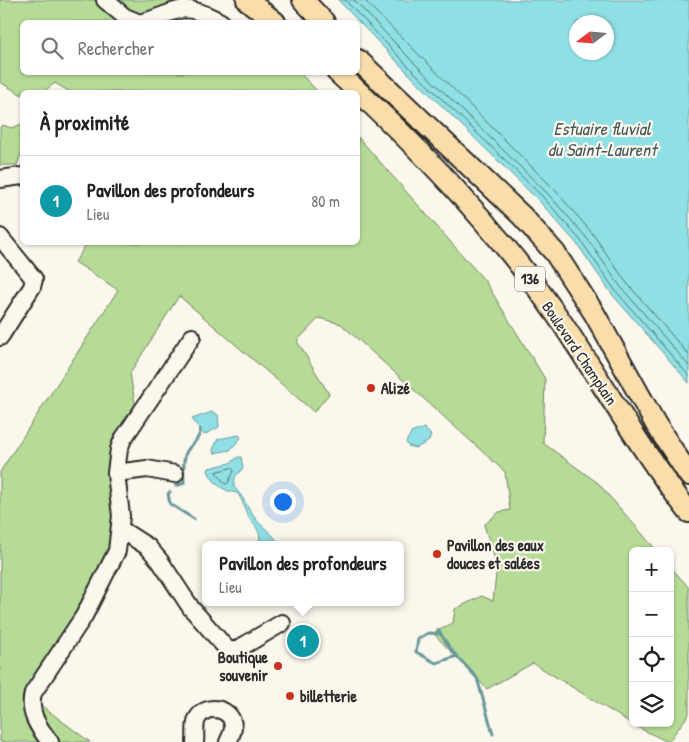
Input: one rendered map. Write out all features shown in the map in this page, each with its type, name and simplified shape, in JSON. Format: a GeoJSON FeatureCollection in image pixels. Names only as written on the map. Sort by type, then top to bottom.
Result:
{"type":"FeatureCollection","features":[{"type":"Feature","properties":{"kind":"main road"},"geometry":{"type":"LineString","coordinates":[[247,0],[272,20]]}},
{"type":"Feature","properties":{"kind":"main road"},"geometry":{"type":"LineString","coordinates":[[303,0],[322,20]]}},
{"type":"Feature","properties":{"kind":"main road","name":"Boulevard Champlain"},"geometry":{"type":"LineString","coordinates":[[360,62],[522,216],[555,253],[594,314],[655,423],[689,475]]}},
{"type":"Feature","properties":{"kind":"main road","name":"Boulevard Champlain"},"geometry":{"type":"LineString","coordinates":[[340,75],[357,90]]}},
{"type":"Feature","properties":{"kind":"main road","name":"Boulevard Champlain"},"geometry":{"type":"LineString","coordinates":[[360,93],[394,124],[441,172],[527,274],[689,512]]}},
{"type":"Feature","properties":{"kind":"street"},"geometry":{"type":"LineString","coordinates":[[105,0],[125,17],[132,20]]}},
{"type":"Feature","properties":{"kind":"street"},"geometry":{"type":"LineString","coordinates":[[147,20],[177,5],[198,5],[219,20]]}},
{"type":"Feature","properties":{"kind":"street"},"geometry":{"type":"LineString","coordinates":[[0,179],[20,176]]}},
{"type":"Feature","properties":{"kind":"street"},"geometry":{"type":"LineString","coordinates":[[0,237],[34,279],[32,287],[0,337]]}},
{"type":"Feature","properties":{"kind":"street"},"geometry":{"type":"LineString","coordinates":[[50,742],[41,731],[30,705],[33,693],[84,616],[117,551],[121,516],[116,473],[119,450],[123,439],[192,337]]}},
{"type":"Feature","properties":{"kind":"street"},"geometry":{"type":"LineString","coordinates":[[116,473],[147,469],[175,474]]}},
{"type":"Feature","properties":{"kind":"street"},"geometry":{"type":"LineString","coordinates":[[120,529],[148,548],[160,561],[191,608],[227,649],[232,651],[238,649],[282,623]]}},
{"type":"Feature","properties":{"kind":"street"},"geometry":{"type":"LineString","coordinates":[[195,742],[196,720],[207,709],[214,708],[227,713],[230,718],[233,728],[228,742]]}},
{"type":"Feature","properties":{"kind":"green space"},"geometry":{"type":"Polygon","coordinates":[[[0,0],[94,0],[122,20],[20,20],[20,75],[302,75],[316,90],[67,90],[55,83],[46,90],[20,90],[20,94],[0,82],[0,0]]]}},
{"type":"Feature","properties":{"kind":"green space"},"geometry":{"type":"Polygon","coordinates":[[[112,0],[175,0],[140,18],[112,0]]]}},
{"type":"Feature","properties":{"kind":"green space"},"geometry":{"type":"Polygon","coordinates":[[[3,125],[11,128],[20,125],[20,156],[17,165],[0,165],[0,127],[3,125]]]}},
{"type":"Feature","properties":{"kind":"green space"},"geometry":{"type":"Polygon","coordinates":[[[360,139],[485,281],[545,379],[543,443],[598,483],[654,547],[629,547],[629,722],[533,663],[487,689],[433,633],[453,623],[455,609],[482,596],[493,601],[497,566],[484,525],[499,512],[510,510],[505,472],[341,324],[319,318],[297,341],[329,394],[314,412],[179,296],[130,373],[136,410],[115,452],[114,563],[27,695],[90,742],[0,742],[0,472],[118,290],[75,262],[86,245],[360,245],[360,139]]]}},
{"type":"Feature","properties":{"kind":"green space"},"geometry":{"type":"Polygon","coordinates":[[[674,571],[689,588],[689,714],[668,742],[637,727],[674,727],[674,571]]]}},
{"type":"Feature","properties":{"kind":"water","name":"Estuaire fluvial du Saint-Laurent"},"geometry":{"type":"Polygon","coordinates":[[[338,0],[689,0],[689,383],[611,293],[577,244],[540,202],[406,71],[360,23],[360,20],[357,20],[338,0]]]}},
{"type":"Feature","properties":{"kind":"water"},"geometry":{"type":"Polygon","coordinates":[[[212,412],[218,415],[219,427],[204,435],[192,419],[212,412]]]}},
{"type":"Feature","properties":{"kind":"water"},"geometry":{"type":"Polygon","coordinates":[[[424,428],[431,435],[429,441],[416,448],[408,446],[406,442],[411,433],[424,428]]]}},
{"type":"Feature","properties":{"kind":"water"},"geometry":{"type":"Polygon","coordinates":[[[239,435],[241,438],[230,450],[214,453],[213,450],[218,439],[239,435]]]}},
{"type":"Feature","properties":{"kind":"water"},"geometry":{"type":"Polygon","coordinates":[[[241,457],[243,468],[235,477],[234,487],[255,518],[276,541],[259,541],[259,532],[248,516],[237,493],[227,491],[220,486],[213,480],[208,471],[209,468],[230,463],[241,457]]]}},
{"type":"Feature","properties":{"kind":"waterway"},"geometry":{"type":"LineString","coordinates":[[176,486],[184,483],[185,454],[197,439],[200,429]]}},
{"type":"Feature","properties":{"kind":"waterway"},"geometry":{"type":"LineString","coordinates":[[170,492],[168,494],[170,504],[194,519]]}},
{"type":"Feature","properties":{"kind":"waterway"},"geometry":{"type":"LineString","coordinates":[[438,630],[452,651],[477,678],[493,734]]}},
{"type":"Feature","properties":{"kind":"waterway"},"geometry":{"type":"LineString","coordinates":[[441,634],[428,633],[418,639],[416,652],[436,663],[457,656]]}},
{"type":"Feature","properties":{"kind":"place","name":"Alizé"},"geometry":{"type":"Point","coordinates":[371,388]}},
{"type":"Feature","properties":{"kind":"place","name":"Pavillon des eaux douces et salées"},"geometry":{"type":"Point","coordinates":[437,554]}},
{"type":"Feature","properties":{"kind":"place","name":"Pavillon des profondeurs"},"geometry":{"type":"Point","coordinates":[303,641]}},
{"type":"Feature","properties":{"kind":"place","name":"Boutique souvenir"},"geometry":{"type":"Point","coordinates":[278,666]}},
{"type":"Feature","properties":{"kind":"place","name":"billetterie"},"geometry":{"type":"Point","coordinates":[290,696]}}]}
